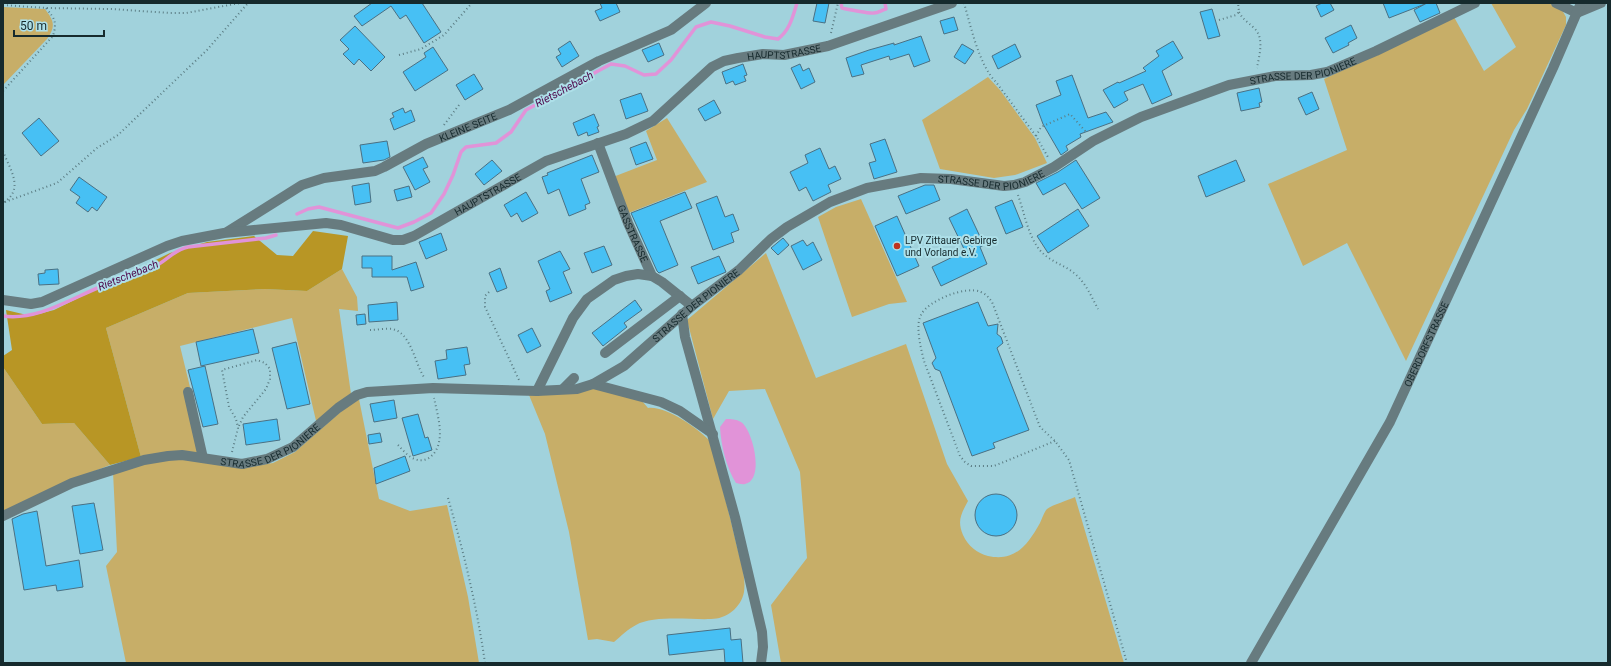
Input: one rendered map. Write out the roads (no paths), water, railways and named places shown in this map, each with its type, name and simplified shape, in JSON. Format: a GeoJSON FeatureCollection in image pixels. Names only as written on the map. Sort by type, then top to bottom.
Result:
{"type":"FeatureCollection","features":[{"type":"Feature","properties":{"kind":"street","name":"KLEINE SEITE"},"geometry":{"type":"LineString","coordinates":[[224,234],[302,185],[324,178],[375,171],[384,168],[426,144],[509,110],[599,61],[671,30],[706,3]]}},
{"type":"Feature","properties":{"kind":"street","name":"HAUPTSTRASSE"},"geometry":{"type":"LineString","coordinates":[[3,300],[31,304],[42,302],[167,246],[182,241],[224,234],[326,223],[341,225],[382,238],[403,240],[414,236],[546,161],[626,134],[653,121],[712,67],[724,61],[763,54],[784,55],[828,46],[952,3]]}},
{"type":"Feature","properties":{"kind":"street","name":"STRASSE DER PIONIERE"},"geometry":{"type":"LineString","coordinates":[[3,516],[72,483],[144,460],[182,455],[242,464],[268,459],[294,447],[338,408],[357,395],[379,390],[433,388],[537,391],[577,389],[593,384],[624,366],[682,314],[739,270],[771,239],[787,227],[830,202],[880,185],[921,178],[952,179],[1004,186],[1025,182],[1094,141],[1142,116],[1229,85],[1275,76],[1311,75],[1327,72],[1376,51],[1475,3]]}},
{"type":"Feature","properties":{"kind":"street"},"geometry":{"type":"LineString","coordinates":[[1556,3],[1577,13],[1601,3]]}},
{"type":"Feature","properties":{"kind":"street","name":"OBERDORFSTRASSE"},"geometry":{"type":"LineString","coordinates":[[1251,663],[1390,422],[1553,68],[1581,3]]}},
{"type":"Feature","properties":{"kind":"street","name":"GASSTRASSE"},"geometry":{"type":"LineString","coordinates":[[598,143],[628,223],[652,276]]}},
{"type":"Feature","properties":{"kind":"street"},"geometry":{"type":"LineString","coordinates":[[537,391],[573,318],[587,299],[614,280],[638,274],[652,276],[692,306]]}},
{"type":"Feature","properties":{"kind":"street"},"geometry":{"type":"LineString","coordinates":[[605,353],[680,296]]}},
{"type":"Feature","properties":{"kind":"street"},"geometry":{"type":"LineString","coordinates":[[682,314],[685,337],[735,517],[762,632],[763,647],[761,663]]}},
{"type":"Feature","properties":{"kind":"street"},"geometry":{"type":"LineString","coordinates":[[563,389],[574,378]]}},
{"type":"Feature","properties":{"kind":"street"},"geometry":{"type":"LineString","coordinates":[[593,384],[661,402],[685,414],[713,434]]}},
{"type":"Feature","properties":{"kind":"street"},"geometry":{"type":"LineString","coordinates":[[188,392],[203,458]]}},
{"type":"Feature","properties":{"kind":"waterway","name":"Rietschebach"},"geometry":{"type":"LineString","coordinates":[[297,214],[308,209],[319,207],[398,228],[414,222],[431,213],[444,194],[453,175],[461,152],[466,147],[496,143],[511,132],[526,110],[611,64],[625,66],[644,75],[656,74],[671,60],[696,27],[711,22],[730,26],[765,37],[778,39],[788,27],[797,3]]}},
{"type":"Feature","properties":{"kind":"waterway","name":"Rietschebach"},"geometry":{"type":"LineString","coordinates":[[841,3],[842,8],[872,13],[877,13],[886,9],[885,3]]}},
{"type":"Feature","properties":{"kind":"waterway","name":"Rietschebach"},"geometry":{"type":"LineString","coordinates":[[3,316],[16,317],[43,312],[105,285],[154,267],[183,248],[266,238],[276,235]]}},
{"type":"Feature","properties":{"kind":"place","name":"LPV Zittauer Gebirge und Vorland e.V."},"geometry":{"type":"Point","coordinates":[897,246]}}]}
